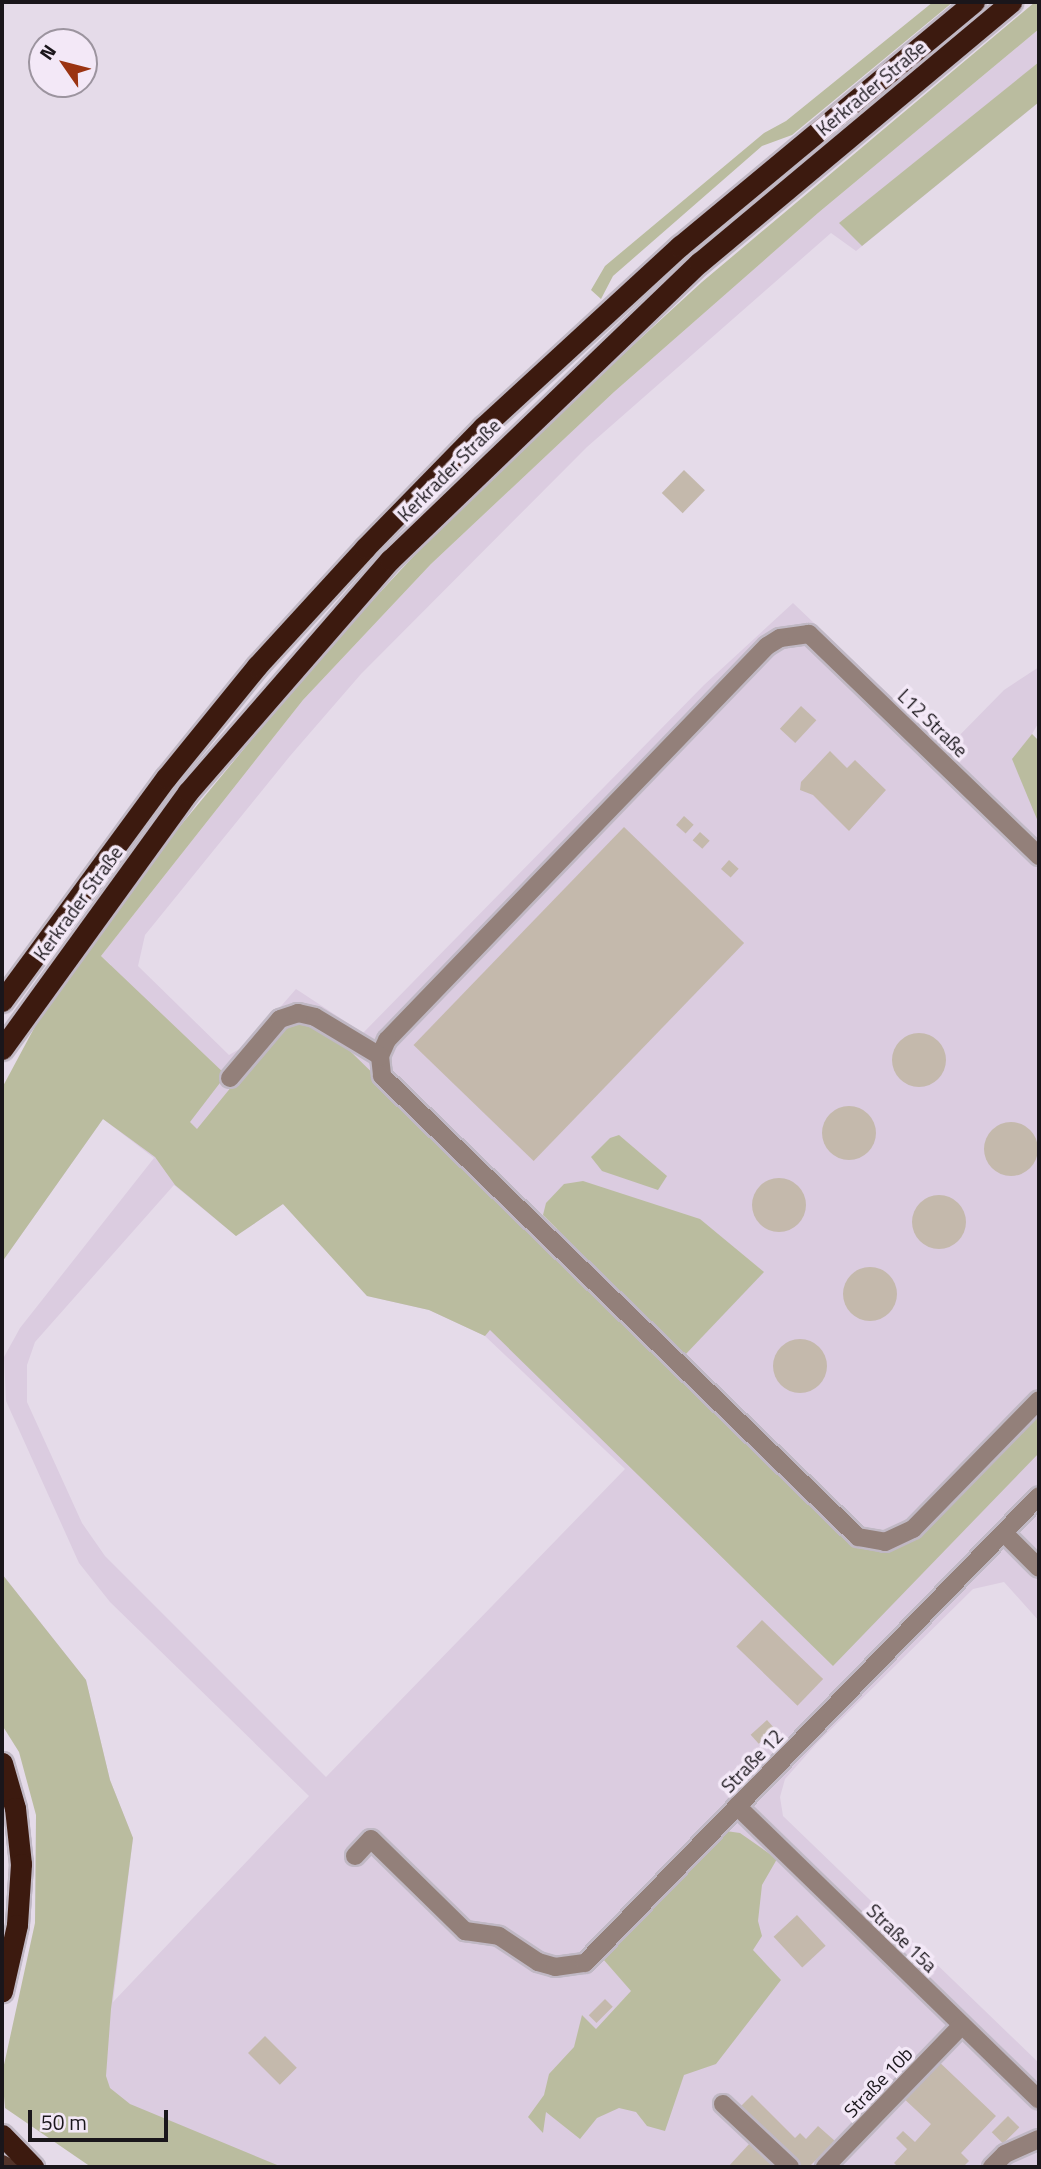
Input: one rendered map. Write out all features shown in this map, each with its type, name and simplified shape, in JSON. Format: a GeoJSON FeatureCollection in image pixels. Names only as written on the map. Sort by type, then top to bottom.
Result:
{"type":"FeatureCollection","features":[{"type":"Feature","properties":{"kind":"highway","name":"Kerkrader Straße"},"geometry":{"type":"LineString","coordinates":[[2,1001],[166,778],[257,666],[365,548],[483,427],[680,246],[975,2]]}},
{"type":"Feature","properties":{"kind":"highway","name":"Kerkrader Straße"},"geometry":{"type":"LineString","coordinates":[[2,1049],[188,792],[390,560],[699,263],[1011,2]]}},
{"type":"Feature","properties":{"kind":"highway"},"geometry":{"type":"LineString","coordinates":[[2,1763],[15,1808],[21,1864],[17,1925],[2,1992]]}},
{"type":"Feature","properties":{"kind":"highway"},"geometry":{"type":"LineString","coordinates":[[2,2135],[33,2167]]}},
{"type":"Feature","properties":{"kind":"main road"},"geometry":{"type":"LineString","coordinates":[[2,2164],[8,2167]]}},
{"type":"Feature","properties":{"kind":"street","name":"L12 Straße"},"geometry":{"type":"LineString","coordinates":[[380,1056],[387,1040],[767,646],[791,636],[809,634],[1039,856]]}},
{"type":"Feature","properties":{"kind":"street"},"geometry":{"type":"LineString","coordinates":[[230,1077],[280,1019],[298,1013],[316,1017],[380,1056],[382,1076],[858,1537],[885,1542],[913,1529],[1039,1400]]}},
{"type":"Feature","properties":{"kind":"street","name":"Straße 12"},"geometry":{"type":"LineString","coordinates":[[355,1856],[371,1839],[465,1931],[499,1936],[538,1962],[555,1967],[584,1963],[1039,1496]]}},
{"type":"Feature","properties":{"kind":"street"},"geometry":{"type":"LineString","coordinates":[[1004,1533],[1039,1568]]}},
{"type":"Feature","properties":{"kind":"street","name":"Straße 15a"},"geometry":{"type":"LineString","coordinates":[[737,1806],[1039,2100]]}},
{"type":"Feature","properties":{"kind":"street","name":"Straße 10b"},"geometry":{"type":"LineString","coordinates":[[825,2167],[962,2025]]}},
{"type":"Feature","properties":{"kind":"street"},"geometry":{"type":"LineString","coordinates":[[723,2104],[790,2167]]}},
{"type":"Feature","properties":{"kind":"street"},"geometry":{"type":"LineString","coordinates":[[992,2167],[1005,2154],[1039,2139]]}},
{"type":"Feature","properties":{"kind":"shaded area"},"geometry":{"type":"Polygon","coordinates":[[[1039,29],[1039,102],[856,251],[831,233],[587,447],[361,674],[290,756],[145,935],[138,966],[229,1055],[248,1044],[296,989],[363,1033],[704,685],[793,603],[942,745],[952,743],[1004,690],[1039,667],[1039,722],[1032,734],[1039,741],[1039,1621],[1004,1582],[973,1589],[817,1743],[785,1779],[780,1797],[783,1816],[1039,2063],[1039,2167],[252,2167],[92,2090],[2,1574],[86,1680],[110,1780],[133,1838],[113,2002],[309,1796],[110,1602],[79,1563],[6,1401],[4,1357],[20,1328],[154,1158],[103,1119],[2,1262],[111,965],[101,956],[303,700],[431,564],[614,392],[818,213],[1039,29]],[[174,1185],[35,1342],[27,1365],[27,1402],[82,1523],[105,1556],[326,1777],[625,1469],[485,1336],[429,1310],[367,1296],[283,1204],[236,1236],[174,1185]]]}},
{"type":"Feature","properties":{"kind":"green space"},"geometry":{"type":"Polygon","coordinates":[[[933,2],[953,2],[792,135],[762,146],[613,276],[601,299],[591,290],[605,266],[764,133],[786,121],[933,2]]]}},
{"type":"Feature","properties":{"kind":"green space"},"geometry":{"type":"Polygon","coordinates":[[[1035,2],[1039,2],[1039,29],[818,213],[614,392],[431,564],[303,700],[101,956],[226,1075],[190,1122],[197,1129],[275,1033],[290,1023],[304,1023],[349,1050],[853,1542],[878,1550],[909,1540],[1039,1409],[1039,1453],[833,1666],[490,1330],[485,1336],[429,1310],[367,1296],[283,1204],[236,1236],[175,1185],[155,1157],[103,1119],[2,1262],[2,1088],[46,1006],[147,866],[320,657],[475,490],[702,282],[1035,2]]]}},
{"type":"Feature","properties":{"kind":"green space"},"geometry":{"type":"Polygon","coordinates":[[[1039,62],[1039,102],[862,246],[839,223],[1039,62]]]}},
{"type":"Feature","properties":{"kind":"green space"},"geometry":{"type":"Polygon","coordinates":[[[1032,734],[1039,741],[1039,824],[1012,759],[1032,734]]]}},
{"type":"Feature","properties":{"kind":"green space"},"geometry":{"type":"Polygon","coordinates":[[[619,1135],[667,1176],[658,1190],[602,1171],[591,1157],[610,1138],[619,1135]]]}},
{"type":"Feature","properties":{"kind":"green space"},"geometry":{"type":"Polygon","coordinates":[[[583,1181],[700,1219],[764,1272],[684,1356],[543,1215],[546,1203],[564,1184],[583,1181]]]}},
{"type":"Feature","properties":{"kind":"green space"},"geometry":{"type":"Polygon","coordinates":[[[2,1574],[86,1680],[110,1780],[133,1838],[111,2009],[106,2076],[110,2088],[130,2104],[282,2167],[91,2167],[5,2108],[2,2074],[35,1923],[36,1815],[19,1752],[2,1725],[2,1574]]]}},
{"type":"Feature","properties":{"kind":"green space"},"geometry":{"type":"Polygon","coordinates":[[[726,1831],[740,1833],[777,1859],[762,1885],[758,1921],[762,1936],[753,1950],[781,1980],[716,2064],[684,2075],[665,2131],[647,2126],[636,2112],[619,2108],[597,2118],[580,2139],[546,2112],[543,2133],[528,2117],[544,2095],[549,2074],[574,2047],[582,2015],[596,2029],[631,1991],[603,1959],[726,1831]]]}},
{"type":"Feature","properties":{"kind":"building"},"geometry":{"type":"Polygon","coordinates":[[[684,470],[705,490],[683,513],[662,493],[684,470]]]}},
{"type":"Feature","properties":{"kind":"building"},"geometry":{"type":"Polygon","coordinates":[[[801,706],[816,720],[795,743],[780,729],[801,706]]]}},
{"type":"Feature","properties":{"kind":"building"},"geometry":{"type":"Polygon","coordinates":[[[830,751],[847,768],[855,760],[886,790],[849,831],[813,795],[800,790],[801,782],[830,751]]]}},
{"type":"Feature","properties":{"kind":"building"},"geometry":{"type":"Polygon","coordinates":[[[684,816],[694,825],[686,834],[676,825],[684,816]]]}},
{"type":"Feature","properties":{"kind":"building"},"geometry":{"type":"Polygon","coordinates":[[[624,827],[744,943],[534,1161],[414,1045],[624,827]]]}},
{"type":"Feature","properties":{"kind":"building"},"geometry":{"type":"Polygon","coordinates":[[[700,832],[710,841],[702,849],[693,840],[700,832]]]}},
{"type":"Feature","properties":{"kind":"building"},"geometry":{"type":"Polygon","coordinates":[[[729,860],[739,869],[731,878],[721,869],[729,860]]]}},
{"type":"Feature","properties":{"kind":"building"},"geometry":{"type":"Polygon","coordinates":[[[919,1033],[938,1041],[946,1060],[938,1079],[919,1087],[900,1079],[892,1060],[900,1041],[919,1033]]]}},
{"type":"Feature","properties":{"kind":"building"},"geometry":{"type":"Polygon","coordinates":[[[854,1106],[864,1110],[872,1118],[876,1133],[872,1148],[864,1156],[844,1160],[834,1156],[826,1148],[822,1128],[826,1118],[834,1110],[854,1106]]]}},
{"type":"Feature","properties":{"kind":"building"},"geometry":{"type":"Polygon","coordinates":[[[1016,1122],[1026,1126],[1034,1134],[1038,1149],[1034,1164],[1026,1172],[1006,1176],[996,1172],[988,1164],[984,1144],[988,1134],[996,1126],[1016,1122]]]}},
{"type":"Feature","properties":{"kind":"building"},"geometry":{"type":"Polygon","coordinates":[[[779,1178],[798,1186],[806,1205],[798,1224],[779,1232],[760,1224],[752,1205],[760,1186],[779,1178]]]}},
{"type":"Feature","properties":{"kind":"building"},"geometry":{"type":"Polygon","coordinates":[[[939,1195],[958,1203],[966,1222],[958,1241],[939,1249],[920,1241],[912,1222],[920,1203],[939,1195]]]}},
{"type":"Feature","properties":{"kind":"building"},"geometry":{"type":"Polygon","coordinates":[[[875,1267],[885,1271],[893,1279],[897,1294],[893,1309],[885,1317],[865,1321],[855,1317],[847,1309],[843,1289],[847,1279],[855,1271],[875,1267]]]}},
{"type":"Feature","properties":{"kind":"building"},"geometry":{"type":"Polygon","coordinates":[[[805,1339],[815,1343],[823,1351],[827,1366],[823,1381],[815,1389],[795,1393],[785,1389],[777,1381],[773,1361],[777,1351],[785,1343],[805,1339]]]}},
{"type":"Feature","properties":{"kind":"building"},"geometry":{"type":"Polygon","coordinates":[[[762,1620],[823,1679],[797,1706],[736,1647],[762,1620]]]}},
{"type":"Feature","properties":{"kind":"building"},"geometry":{"type":"Polygon","coordinates":[[[767,1720],[775,1729],[759,1744],[751,1735],[767,1720]]]}},
{"type":"Feature","properties":{"kind":"building"},"geometry":{"type":"Polygon","coordinates":[[[797,1915],[826,1946],[802,1968],[774,1937],[797,1915]]]}},
{"type":"Feature","properties":{"kind":"building"},"geometry":{"type":"Polygon","coordinates":[[[605,1999],[613,2007],[597,2023],[589,2015],[605,1999]]]}},
{"type":"Feature","properties":{"kind":"building"},"geometry":{"type":"Polygon","coordinates":[[[265,2036],[297,2068],[280,2085],[248,2053],[265,2036]]]}},
{"type":"Feature","properties":{"kind":"building"},"geometry":{"type":"Polygon","coordinates":[[[935,2058],[996,2116],[961,2153],[969,2161],[963,2167],[898,2167],[894,2163],[907,2149],[896,2138],[903,2131],[915,2142],[931,2124],[900,2095],[935,2058]]]}},
{"type":"Feature","properties":{"kind":"building"},"geometry":{"type":"Polygon","coordinates":[[[752,2095],[795,2138],[800,2133],[806,2139],[818,2126],[835,2141],[809,2167],[801,2167],[739,2108],[752,2095]]]}},
{"type":"Feature","properties":{"kind":"building"},"geometry":{"type":"Polygon","coordinates":[[[1008,2116],[1019,2127],[1003,2144],[992,2132],[1008,2116]]]}},
{"type":"Feature","properties":{"kind":"building"},"geometry":{"type":"Polygon","coordinates":[[[750,2143],[776,2167],[728,2167],[750,2143]]]}}]}
